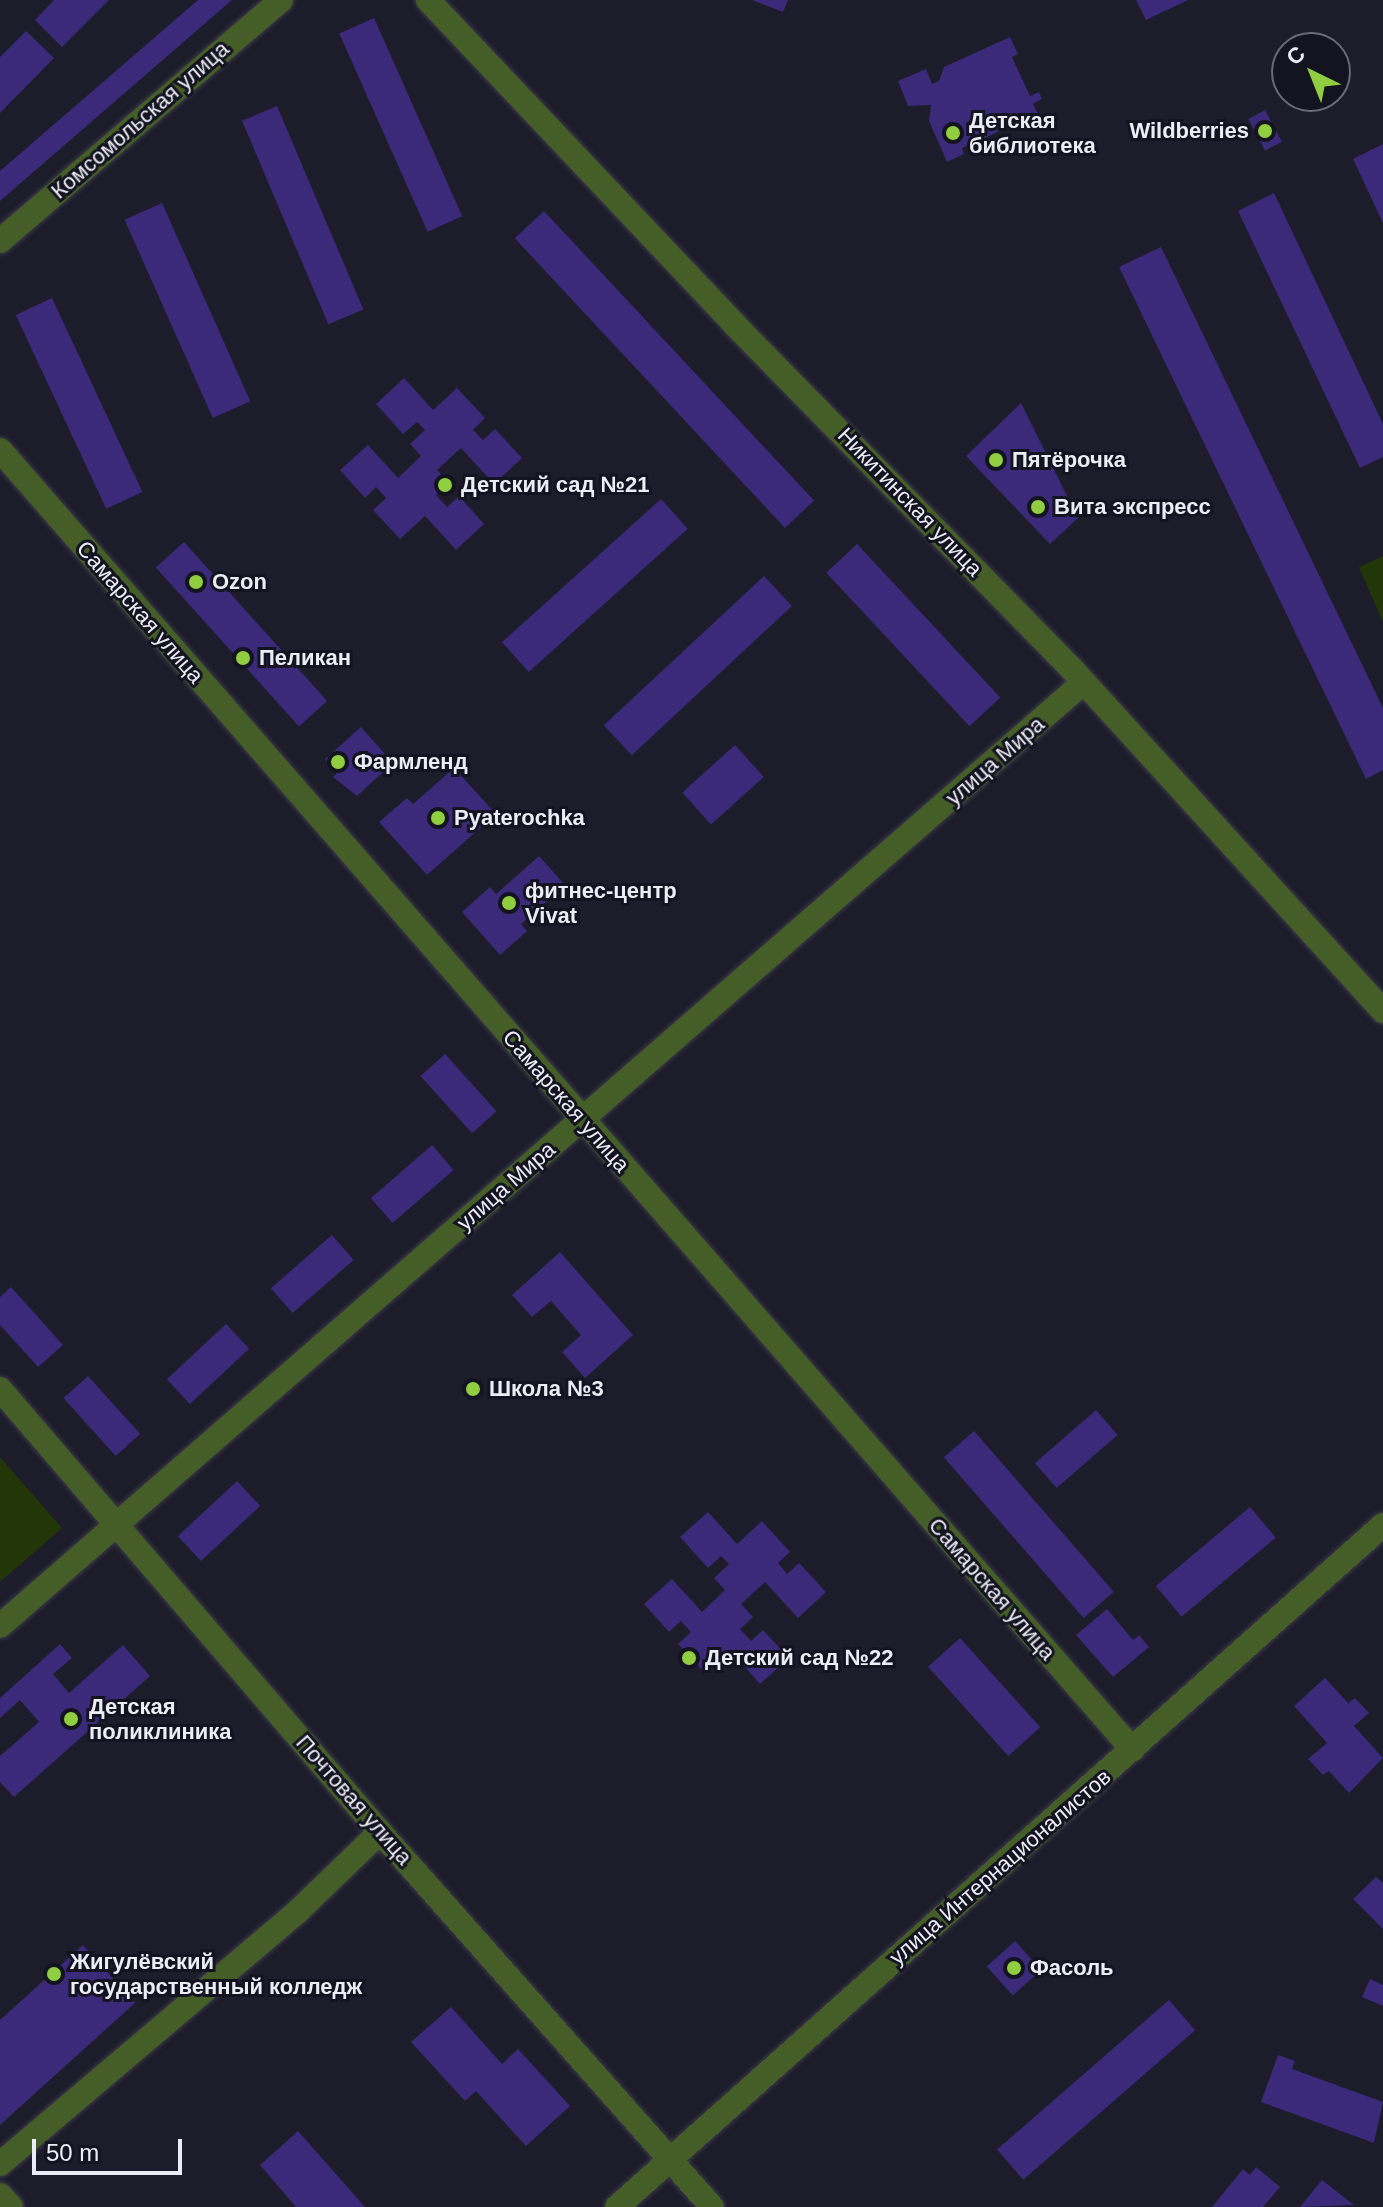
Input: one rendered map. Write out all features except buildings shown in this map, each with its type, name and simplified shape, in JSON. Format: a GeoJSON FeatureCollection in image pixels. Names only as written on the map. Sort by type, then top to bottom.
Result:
{"type":"FeatureCollection","features":[{"type":"Feature","properties":{"kind":"street","name":"Комсомольская улица"},"geometry":{"type":"LineString","coordinates":[[0,241],[281,0]]}},
{"type":"Feature","properties":{"kind":"street","name":"Никитинская улица"},"geometry":{"type":"LineString","coordinates":[[428,0],[735,325],[1084,682],[1383,1011]]}},
{"type":"Feature","properties":{"kind":"street","name":"Самарская улица"},"geometry":{"type":"LineString","coordinates":[[0,450],[1133,1750]]}},
{"type":"Feature","properties":{"kind":"street","name":"улица Мира"},"geometry":{"type":"LineString","coordinates":[[0,1626],[1084,682]]}},
{"type":"Feature","properties":{"kind":"street","name":"Почтовая улица"},"geometry":{"type":"LineString","coordinates":[[0,1389],[380,1832],[712,2207]]}},
{"type":"Feature","properties":{"kind":"street","name":"улица Интернационалистов"},"geometry":{"type":"LineString","coordinates":[[617,2207],[1383,1525]]}},
{"type":"Feature","properties":{"kind":"street"},"geometry":{"type":"LineString","coordinates":[[0,2164],[298,1911],[380,1832]]}},
{"type":"Feature","properties":{"kind":"street"},"geometry":{"type":"LineString","coordinates":[[0,2195],[11,2207]]}},
{"type":"Feature","properties":{"kind":"green space"},"geometry":{"type":"Polygon","coordinates":[[[1383,556],[1383,620],[1382,620],[1359,567],[1383,556]]]}},
{"type":"Feature","properties":{"kind":"green space"},"geometry":{"type":"Polygon","coordinates":[[[0,1457],[62,1528],[0,1582],[0,1457]]]}},
{"type":"Feature","properties":{"kind":"place","name":"Wildberries"},"geometry":{"type":"Point","coordinates":[1265,131]}},
{"type":"Feature","properties":{"kind":"place","name":"Детская библиотека"},"geometry":{"type":"Point","coordinates":[953,133]}},
{"type":"Feature","properties":{"kind":"place","name":"Пятёрочка"},"geometry":{"type":"Point","coordinates":[996,460]}},
{"type":"Feature","properties":{"kind":"place","name":"Детский сад №21"},"geometry":{"type":"Point","coordinates":[445,485]}},
{"type":"Feature","properties":{"kind":"place","name":"Вита экспресс"},"geometry":{"type":"Point","coordinates":[1038,507]}},
{"type":"Feature","properties":{"kind":"place","name":"Ozon"},"geometry":{"type":"Point","coordinates":[196,582]}},
{"type":"Feature","properties":{"kind":"place","name":"Пеликан"},"geometry":{"type":"Point","coordinates":[243,658]}},
{"type":"Feature","properties":{"kind":"place","name":"Фармленд"},"geometry":{"type":"Point","coordinates":[338,762]}},
{"type":"Feature","properties":{"kind":"place","name":"Pyaterochka"},"geometry":{"type":"Point","coordinates":[438,818]}},
{"type":"Feature","properties":{"kind":"place","name":"фитнес-центр Vivat"},"geometry":{"type":"Point","coordinates":[509,903]}},
{"type":"Feature","properties":{"kind":"place","name":"Школа №3"},"geometry":{"type":"Point","coordinates":[473,1389]}},
{"type":"Feature","properties":{"kind":"place","name":"Детский сад №22"},"geometry":{"type":"Point","coordinates":[689,1658]}},
{"type":"Feature","properties":{"kind":"place","name":"Детская поликлиника"},"geometry":{"type":"Point","coordinates":[71,1719]}},
{"type":"Feature","properties":{"kind":"place","name":"Фасоль"},"geometry":{"type":"Point","coordinates":[1014,1968]}},
{"type":"Feature","properties":{"kind":"place","name":"Жигулёвский государственный колледж"},"geometry":{"type":"Point","coordinates":[54,1974]}}]}
